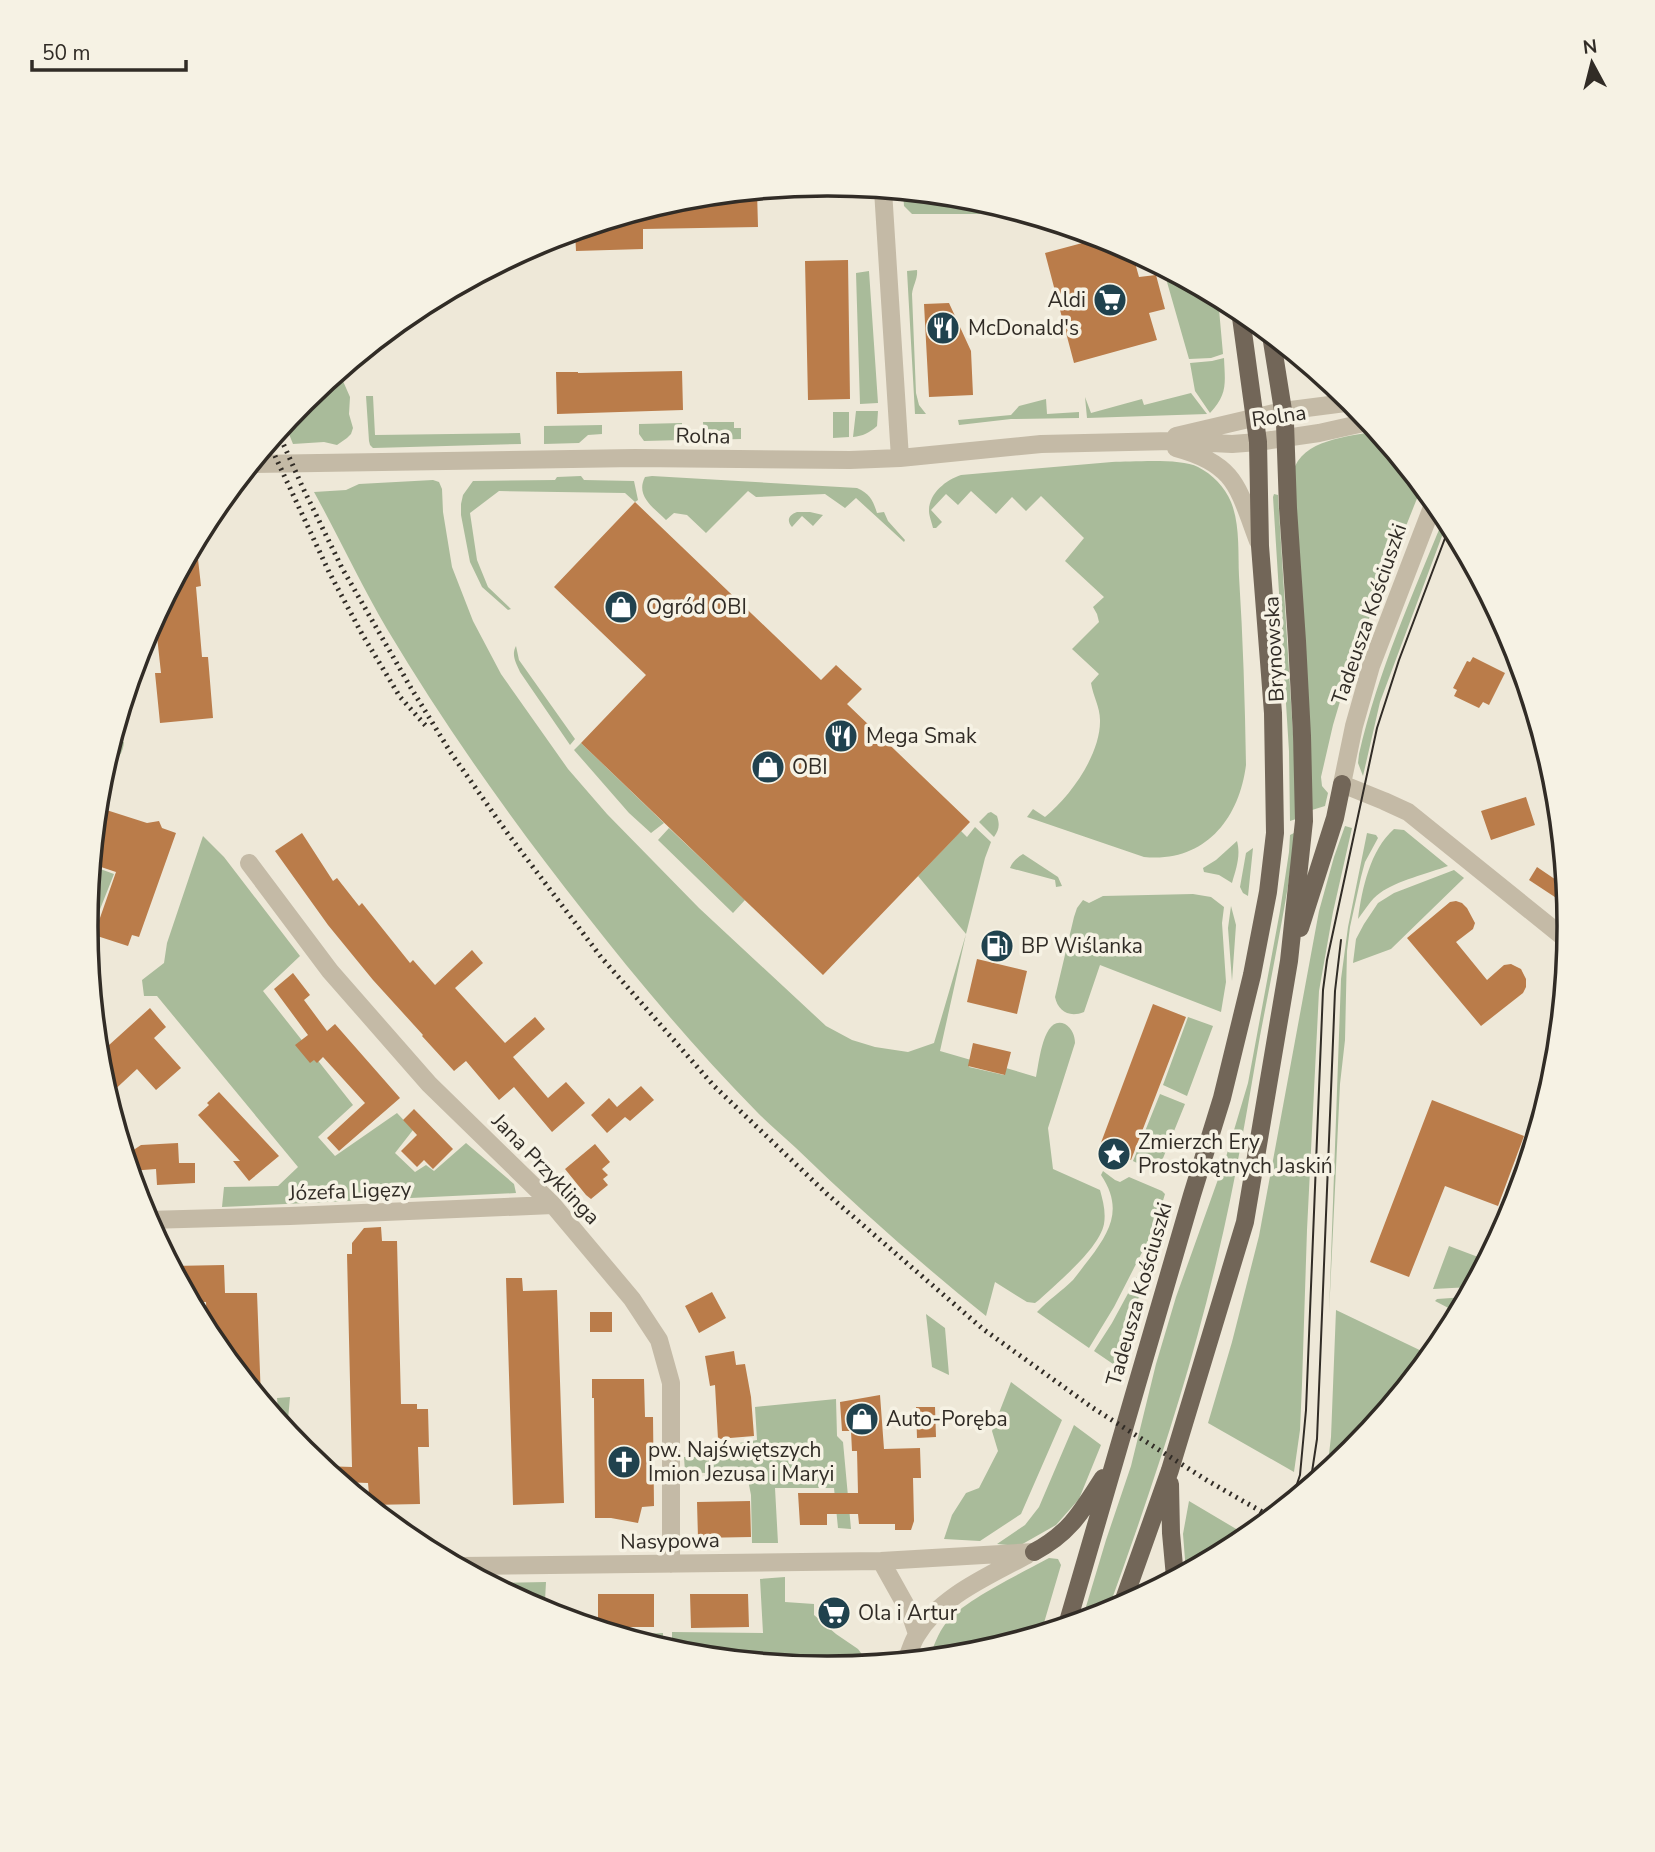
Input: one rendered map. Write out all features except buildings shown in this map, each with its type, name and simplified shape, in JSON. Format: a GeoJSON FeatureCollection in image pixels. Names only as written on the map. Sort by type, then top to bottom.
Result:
{"type":"FeatureCollection","features":[{"type":"Feature","properties":{"kind":"main road","name":"Brynowska"},"geometry":{"type":"LineString","coordinates":[[1242,326],[1258,442],[1261,546],[1273,713],[1275,832],[1268,892]]}},
{"type":"Feature","properties":{"kind":"main road","name":"Brynowska"},"geometry":{"type":"LineString","coordinates":[[1273,348],[1286,439],[1299,667],[1304,821],[1289,961]]}},
{"type":"Feature","properties":{"kind":"main road"},"geometry":{"type":"LineString","coordinates":[[1127,1591],[1170,1470],[1245,1222],[1289,961],[1335,818],[1342,784]]}},
{"type":"Feature","properties":{"kind":"main road","name":"Tadeusza Kościuszki"},"geometry":{"type":"LineString","coordinates":[[1070,1614],[1222,1098],[1252,975],[1268,892]]}},
{"type":"Feature","properties":{"kind":"main road"},"geometry":{"type":"LineString","coordinates":[[1034,1552],[1059,1536],[1081,1513],[1115,1457]]}},
{"type":"Feature","properties":{"kind":"main road"},"geometry":{"type":"LineString","coordinates":[[1170,1470],[1174,1567]]}},
{"type":"Feature","properties":{"kind":"street"},"geometry":{"type":"LineString","coordinates":[[884,199],[900,458]]}},
{"type":"Feature","properties":{"kind":"street","name":"Rolna"},"geometry":{"type":"LineString","coordinates":[[1153,442],[1283,411],[1337,404]]}},
{"type":"Feature","properties":{"kind":"street","name":"Rolna"},"geometry":{"type":"LineString","coordinates":[[264,464],[635,458],[850,460],[900,458],[1041,444],[1232,444],[1286,439],[1357,424]]}},
{"type":"Feature","properties":{"kind":"street"},"geometry":{"type":"LineString","coordinates":[[1153,442],[1191,452],[1226,471],[1240,493],[1261,546]]}},
{"type":"Feature","properties":{"kind":"street","name":"Tadeusza Kościuszki"},"geometry":{"type":"LineString","coordinates":[[1342,784],[1354,726],[1371,666],[1429,514]]}},
{"type":"Feature","properties":{"kind":"street"},"geometry":{"type":"LineString","coordinates":[[1342,784],[1384,800],[1408,813],[1557,932]]}},
{"type":"Feature","properties":{"kind":"street","name":"Jana Przyklinga"},"geometry":{"type":"LineString","coordinates":[[249,863],[330,971],[429,1084],[553,1205],[632,1299],[659,1340],[671,1383],[671,1564]]}},
{"type":"Feature","properties":{"kind":"street","name":"Józefa Ligęzy"},"geometry":{"type":"LineString","coordinates":[[160,1220],[553,1205]]}},
{"type":"Feature","properties":{"kind":"street"},"geometry":{"type":"LineString","coordinates":[[910,1650],[917,1634],[938,1609],[965,1590],[1034,1552]]}},
{"type":"Feature","properties":{"kind":"street","name":"Nasypowa"},"geometry":{"type":"LineString","coordinates":[[478,1566],[881,1561],[1034,1552]]}},
{"type":"Feature","properties":{"kind":"street"},"geometry":{"type":"LineString","coordinates":[[881,1561],[910,1613],[917,1634]]}},
{"type":"Feature","properties":{"kind":"green space"},"geometry":{"type":"Polygon","coordinates":[[[904,201],[980,214],[912,214],[904,206],[904,201]]]}},
{"type":"Feature","properties":{"kind":"green space"},"geometry":{"type":"Polygon","coordinates":[[[917,270],[912,294],[916,393],[919,405],[926,414],[915,414],[907,271],[917,270]]]}},
{"type":"Feature","properties":{"kind":"green space"},"geometry":{"type":"Polygon","coordinates":[[[869,271],[878,403],[860,404],[856,273],[869,271]]]}},
{"type":"Feature","properties":{"kind":"green space"},"geometry":{"type":"Polygon","coordinates":[[[1167,281],[1219,311],[1223,354],[1211,358],[1189,359],[1167,281]]]}},
{"type":"Feature","properties":{"kind":"green space"},"geometry":{"type":"Polygon","coordinates":[[[1224,358],[1223,394],[1210,413],[1195,391],[1190,363],[1224,358]]]}},
{"type":"Feature","properties":{"kind":"green space"},"geometry":{"type":"Polygon","coordinates":[[[343,381],[350,397],[349,414],[353,428],[351,434],[337,445],[324,442],[293,444],[289,434],[343,381]]]}},
{"type":"Feature","properties":{"kind":"green space"},"geometry":{"type":"Polygon","coordinates":[[[1191,393],[1207,414],[1087,418],[1085,397],[1091,413],[1142,399],[1144,405],[1191,393]]]}},
{"type":"Feature","properties":{"kind":"green space"},"geometry":{"type":"Polygon","coordinates":[[[366,396],[373,396],[375,435],[520,433],[521,444],[373,448],[369,441],[366,396]]]}},
{"type":"Feature","properties":{"kind":"green space"},"geometry":{"type":"Polygon","coordinates":[[[1046,399],[1047,414],[1079,412],[1079,418],[1011,419],[959,425],[958,420],[1011,415],[1019,406],[1046,399]]]}},
{"type":"Feature","properties":{"kind":"green space"},"geometry":{"type":"Polygon","coordinates":[[[856,411],[878,411],[877,426],[866,434],[853,437],[856,411]]]}},
{"type":"Feature","properties":{"kind":"green space"},"geometry":{"type":"Polygon","coordinates":[[[833,412],[849,412],[849,437],[833,438],[833,412]]]}},
{"type":"Feature","properties":{"kind":"green space"},"geometry":{"type":"Polygon","coordinates":[[[703,422],[734,422],[734,428],[741,428],[741,439],[704,440],[703,422]]]}},
{"type":"Feature","properties":{"kind":"green space"},"geometry":{"type":"Polygon","coordinates":[[[682,423],[682,440],[644,441],[639,434],[639,424],[682,423]]]}},
{"type":"Feature","properties":{"kind":"green space"},"geometry":{"type":"Polygon","coordinates":[[[602,425],[602,434],[588,435],[579,443],[544,444],[544,426],[602,425]]]}},
{"type":"Feature","properties":{"kind":"green space"},"geometry":{"type":"Polygon","coordinates":[[[1365,433],[1417,498],[1352,661],[1321,777],[1322,786],[1328,793],[1325,806],[1312,810],[1293,472],[1306,453],[1327,441],[1365,433]]]}},
{"type":"Feature","properties":{"kind":"green space"},"geometry":{"type":"Polygon","coordinates":[[[1168,461],[1198,467],[1222,486],[1231,502],[1237,529],[1246,741],[1246,765],[1242,785],[1236,803],[1215,834],[1184,853],[1165,857],[1144,857],[1027,817],[1033,809],[1045,817],[1064,798],[1090,760],[1099,733],[1100,715],[1091,683],[1099,674],[1072,649],[1099,622],[1093,607],[1104,597],[1065,561],[1084,538],[1041,496],[1026,511],[1012,497],[996,514],[971,491],[958,505],[946,494],[931,510],[942,522],[936,528],[933,528],[929,513],[935,493],[944,484],[961,475],[1112,462],[1168,461]]]}},
{"type":"Feature","properties":{"kind":"green space"},"geometry":{"type":"Polygon","coordinates":[[[581,476],[584,480],[634,481],[638,500],[635,502],[625,493],[499,491],[470,513],[477,560],[488,587],[511,609],[508,610],[482,587],[470,562],[461,515],[463,495],[473,481],[555,480],[557,477],[581,476]]]}},
{"type":"Feature","properties":{"kind":"green space"},"geometry":{"type":"Polygon","coordinates":[[[645,477],[857,488],[870,498],[877,513],[884,512],[888,521],[905,540],[904,542],[856,498],[845,508],[825,494],[756,497],[748,491],[706,533],[687,515],[674,513],[666,520],[651,506],[642,490],[645,477]]]}},
{"type":"Feature","properties":{"kind":"green space"},"geometry":{"type":"Polygon","coordinates":[[[433,480],[439,482],[442,489],[452,567],[473,621],[501,674],[568,769],[607,814],[699,908],[826,1026],[852,1040],[875,1047],[908,1052],[934,1043],[966,934],[940,1051],[971,1060],[969,1067],[1004,1075],[1006,1068],[1036,1077],[1043,1042],[1052,1026],[1065,1024],[1071,1030],[1075,1043],[1048,1128],[1053,1169],[1100,1190],[1104,1224],[1101,1234],[1086,1254],[1035,1303],[1027,1302],[995,1282],[986,1316],[842,1192],[766,1121],[711,1064],[604,938],[506,809],[387,629],[314,492],[346,490],[359,484],[433,480]]]}},
{"type":"Feature","properties":{"kind":"green space"},"geometry":{"type":"Polygon","coordinates":[[[1274,494],[1278,495],[1295,766],[1296,819],[1290,821],[1289,751],[1274,494]]]}},
{"type":"Feature","properties":{"kind":"green space"},"geometry":{"type":"Polygon","coordinates":[[[797,512],[823,515],[813,526],[802,516],[792,527],[789,518],[797,512]]]}},
{"type":"Feature","properties":{"kind":"green space"},"geometry":{"type":"Polygon","coordinates":[[[1439,529],[1443,535],[1380,702],[1363,776],[1358,763],[1359,754],[1397,633],[1439,529]]]}},
{"type":"Feature","properties":{"kind":"green space"},"geometry":{"type":"Polygon","coordinates":[[[516,646],[519,660],[575,739],[570,745],[520,672],[514,656],[516,646]]]}},
{"type":"Feature","properties":{"kind":"green space"},"geometry":{"type":"Polygon","coordinates":[[[581,743],[664,823],[651,833],[629,813],[574,750],[581,743]]]}},
{"type":"Feature","properties":{"kind":"green space"},"geometry":{"type":"Polygon","coordinates":[[[991,812],[997,816],[999,822],[994,837],[979,822],[991,812]]]}},
{"type":"Feature","properties":{"kind":"green space"},"geometry":{"type":"Polygon","coordinates":[[[1345,826],[1352,828],[1319,991],[1300,1430],[1294,1472],[1208,1423],[1259,1236],[1319,911],[1345,826]]]}},
{"type":"Feature","properties":{"kind":"green space"},"geometry":{"type":"Polygon","coordinates":[[[975,827],[991,842],[966,934],[918,876],[961,831],[967,837],[975,827]]]}},
{"type":"Feature","properties":{"kind":"green space"},"geometry":{"type":"Polygon","coordinates":[[[669,828],[745,900],[733,913],[658,840],[669,828]]]}},
{"type":"Feature","properties":{"kind":"green space"},"geometry":{"type":"Polygon","coordinates":[[[1394,829],[1404,830],[1448,866],[1404,881],[1380,893],[1358,919],[1373,859],[1394,829]]]}},
{"type":"Feature","properties":{"kind":"green space"},"geometry":{"type":"Polygon","coordinates":[[[1296,832],[1235,1175],[1194,1349],[1153,1482],[1112,1597],[1086,1608],[1131,1466],[1176,1297],[1226,1157],[1248,1083],[1280,911],[1290,835],[1296,832]]]}},
{"type":"Feature","properties":{"kind":"green space"},"geometry":{"type":"Polygon","coordinates":[[[1367,833],[1378,838],[1365,862],[1347,951],[1345,1040],[1340,1084],[1329,1314],[1341,979],[1348,927],[1367,833]]]}},
{"type":"Feature","properties":{"kind":"green space"},"geometry":{"type":"Polygon","coordinates":[[[203,836],[224,857],[300,956],[263,991],[353,1105],[318,1137],[335,1156],[397,1113],[413,1130],[395,1153],[415,1172],[426,1165],[434,1171],[466,1143],[514,1184],[516,1193],[222,1207],[224,1187],[278,1186],[298,1167],[157,996],[144,996],[142,980],[164,963],[167,943],[203,836]]]}},
{"type":"Feature","properties":{"kind":"green space"},"geometry":{"type":"Polygon","coordinates":[[[1237,841],[1238,857],[1232,883],[1219,875],[1204,872],[1203,868],[1237,841]]]}},
{"type":"Feature","properties":{"kind":"green space"},"geometry":{"type":"Polygon","coordinates":[[[1253,848],[1248,896],[1240,887],[1246,853],[1253,848]]]}},
{"type":"Feature","properties":{"kind":"green space"},"geometry":{"type":"Polygon","coordinates":[[[1023,854],[1058,877],[1062,886],[1056,887],[1055,880],[1010,868],[1023,854]]]}},
{"type":"Feature","properties":{"kind":"green space"},"geometry":{"type":"Polygon","coordinates":[[[101,869],[114,874],[99,913],[101,869]]]}},
{"type":"Feature","properties":{"kind":"green space"},"geometry":{"type":"Polygon","coordinates":[[[1454,870],[1464,878],[1391,949],[1353,963],[1356,939],[1378,903],[1394,893],[1454,870]]]}},
{"type":"Feature","properties":{"kind":"green space"},"geometry":{"type":"Polygon","coordinates":[[[1193,894],[1211,897],[1224,907],[1222,923],[1226,982],[1221,1012],[1100,965],[1084,1012],[1069,1014],[1056,1002],[1074,917],[1083,900],[1089,903],[1103,896],[1193,894]]]}},
{"type":"Feature","properties":{"kind":"green space"},"geometry":{"type":"Polygon","coordinates":[[[1231,906],[1236,925],[1232,981],[1228,928],[1231,906]]]}},
{"type":"Feature","properties":{"kind":"green space"},"geometry":{"type":"Polygon","coordinates":[[[1188,1017],[1213,1026],[1187,1096],[1163,1085],[1188,1017]]]}},
{"type":"Feature","properties":{"kind":"green space"},"geometry":{"type":"Polygon","coordinates":[[[1160,1094],[1185,1104],[1157,1173],[1133,1161],[1160,1094]]]}},
{"type":"Feature","properties":{"kind":"green space"},"geometry":{"type":"Polygon","coordinates":[[[1103,1171],[1120,1182],[1129,1177],[1165,1194],[1155,1227],[1114,1307],[1089,1348],[1037,1312],[1073,1280],[1109,1228],[1112,1198],[1101,1175],[1103,1171]]]}},
{"type":"Feature","properties":{"kind":"green space"},"geometry":{"type":"Polygon","coordinates":[[[1159,1236],[1116,1366],[1094,1351],[1159,1236]]]}},
{"type":"Feature","properties":{"kind":"green space"},"geometry":{"type":"Polygon","coordinates":[[[1449,1246],[1478,1257],[1461,1288],[1433,1289],[1449,1246]]]}},
{"type":"Feature","properties":{"kind":"green space"},"geometry":{"type":"Polygon","coordinates":[[[1455,1298],[1448,1308],[1435,1301],[1455,1298]]]}},
{"type":"Feature","properties":{"kind":"green space"},"geometry":{"type":"Polygon","coordinates":[[[1336,1310],[1420,1350],[1376,1407],[1329,1455],[1336,1310]]]}},
{"type":"Feature","properties":{"kind":"green space"},"geometry":{"type":"Polygon","coordinates":[[[926,1314],[945,1328],[949,1375],[932,1367],[926,1314]]]}},
{"type":"Feature","properties":{"kind":"green space"},"geometry":{"type":"Polygon","coordinates":[[[1011,1382],[1062,1420],[1021,1514],[980,1541],[944,1539],[952,1515],[966,1493],[979,1488],[998,1451],[992,1431],[1011,1382]]]}},
{"type":"Feature","properties":{"kind":"green space"},"geometry":{"type":"Polygon","coordinates":[[[290,1397],[288,1417],[278,1405],[277,1398],[290,1397]]]}},
{"type":"Feature","properties":{"kind":"green space"},"geometry":{"type":"Polygon","coordinates":[[[836,1399],[837,1436],[843,1442],[851,1529],[838,1528],[834,1488],[775,1488],[778,1543],[752,1543],[751,1495],[747,1475],[685,1472],[684,1457],[740,1457],[739,1443],[757,1440],[755,1407],[836,1399]]]}},
{"type":"Feature","properties":{"kind":"green space"},"geometry":{"type":"Polygon","coordinates":[[[1074,1425],[1101,1445],[1079,1499],[1056,1525],[1019,1546],[997,1544],[1025,1525],[1039,1507],[1074,1425]]]}},
{"type":"Feature","properties":{"kind":"green space"},"geometry":{"type":"Polygon","coordinates":[[[1189,1501],[1237,1530],[1185,1562],[1183,1534],[1189,1501]]]}},
{"type":"Feature","properties":{"kind":"green space"},"geometry":{"type":"Polygon","coordinates":[[[1049,1558],[1058,1559],[1061,1565],[1044,1622],[1016,1631],[934,1647],[941,1631],[954,1614],[1049,1558]]]}},
{"type":"Feature","properties":{"kind":"green space"},"geometry":{"type":"Polygon","coordinates":[[[785,1577],[785,1602],[814,1604],[814,1615],[862,1655],[780,1654],[672,1638],[672,1632],[763,1633],[760,1579],[785,1577]]]}},
{"type":"Feature","properties":{"kind":"green space"},"geometry":{"type":"Polygon","coordinates":[[[546,1582],[545,1599],[511,1583],[546,1582]]]}},
{"type":"Feature","properties":{"kind":"tram line"},"geometry":{"type":"LineString","coordinates":[[1297,1483],[1306,1410],[1323,990],[1327,960],[1377,728],[1399,660],[1445,538]]}},
{"type":"Feature","properties":{"kind":"tram line"},"geometry":{"type":"LineString","coordinates":[[1312,1470],[1317,1439],[1335,991],[1341,940]]}},
{"type":"Feature","properties":{"kind":"railway"},"geometry":{"type":"LineString","coordinates":[[282,442],[342,568],[451,753],[601,957],[714,1086],[827,1194],[983,1329],[1093,1408],[1262,1512]]}},
{"type":"Feature","properties":{"kind":"railway"},"geometry":{"type":"LineString","coordinates":[[273,452],[329,572],[362,634],[400,697],[426,726]]}},
{"type":"Feature","properties":{"kind":"place","name":"Aldi"},"geometry":{"type":"Point","coordinates":[1110,300]}},
{"type":"Feature","properties":{"kind":"place","name":"McDonald's"},"geometry":{"type":"Point","coordinates":[943,328]}},
{"type":"Feature","properties":{"kind":"place","name":"Ogród OBI"},"geometry":{"type":"Point","coordinates":[621,607]}},
{"type":"Feature","properties":{"kind":"place","name":"Mega Smak"},"geometry":{"type":"Point","coordinates":[841,736]}},
{"type":"Feature","properties":{"kind":"place","name":"OBI"},"geometry":{"type":"Point","coordinates":[768,767]}},
{"type":"Feature","properties":{"kind":"place","name":"BP Wiślanka"},"geometry":{"type":"Point","coordinates":[997,946]}},
{"type":"Feature","properties":{"kind":"place","name":"Zmierzch Ery Prostokątnych Jaskiń"},"geometry":{"type":"Point","coordinates":[1114,1154]}},
{"type":"Feature","properties":{"kind":"place","name":"Auto-Poręba"},"geometry":{"type":"Point","coordinates":[862,1419]}},
{"type":"Feature","properties":{"kind":"place","name":"pw. Najświętszych Imion Jezusa i Maryi"},"geometry":{"type":"Point","coordinates":[624,1462]}},
{"type":"Feature","properties":{"kind":"place","name":"Ola i Artur"},"geometry":{"type":"Point","coordinates":[834,1613]}}]}
